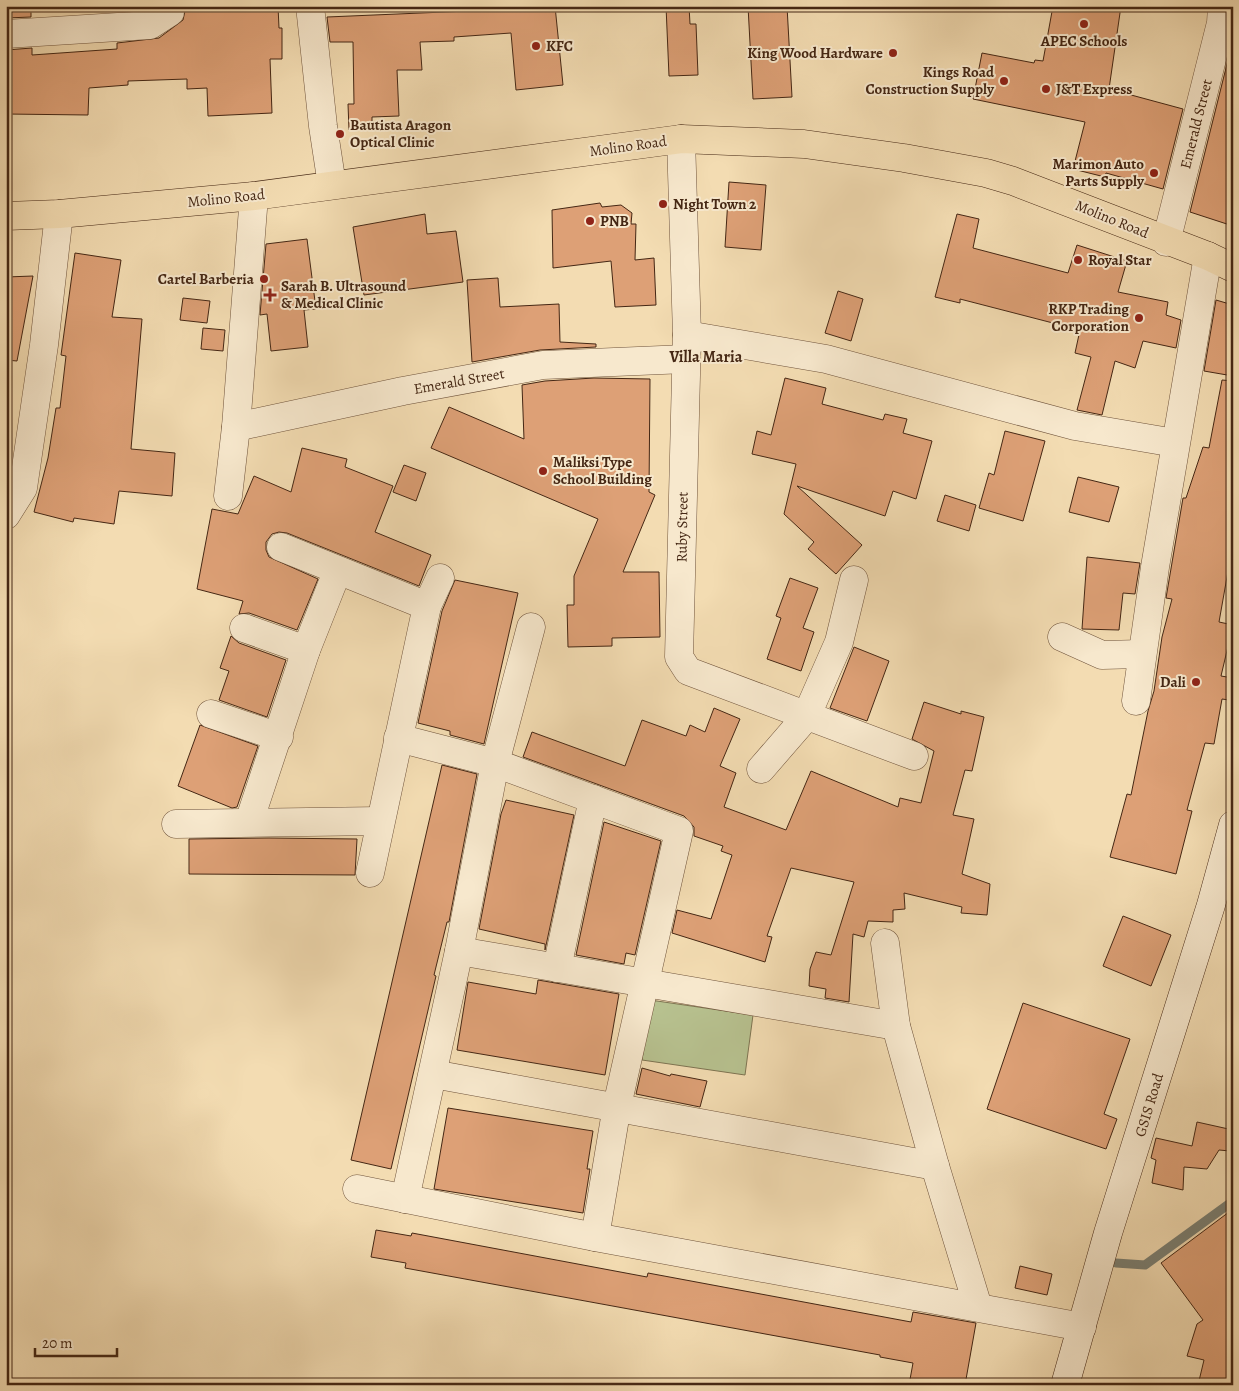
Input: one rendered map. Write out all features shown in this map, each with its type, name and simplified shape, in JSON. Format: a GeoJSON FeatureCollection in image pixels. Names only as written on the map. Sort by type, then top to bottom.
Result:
{"type":"FeatureCollection","features":[{"type":"Feature","properties":{"kind":"main road","name":"Molino Road"},"geometry":{"type":"LineString","coordinates":[[6,216],[59,214],[254,196],[681,139],[804,144],[986,173],[1055,196],[1166,242],[1208,256],[1233,268]]}},
{"type":"Feature","properties":{"kind":"street"},"geometry":{"type":"LineString","coordinates":[[6,34],[150,25],[170,12],[170,6]]}},
{"type":"Feature","properties":{"kind":"street"},"geometry":{"type":"LineString","coordinates":[[310,6],[323,126],[332,185]]}},
{"type":"Feature","properties":{"kind":"street","name":"Emerald Street"},"geometry":{"type":"LineString","coordinates":[[1166,242],[1221,23],[1222,6]]}},
{"type":"Feature","properties":{"kind":"street","name":"Ruby Street"},"geometry":{"type":"LineString","coordinates":[[681,139],[686,347],[679,657],[688,671],[806,717],[914,756]]}},
{"type":"Feature","properties":{"kind":"street"},"geometry":{"type":"LineString","coordinates":[[228,496],[236,427],[254,196]]}},
{"type":"Feature","properties":{"kind":"street"},"geometry":{"type":"LineString","coordinates":[[6,515],[23,488],[44,345],[59,214]]}},
{"type":"Feature","properties":{"kind":"street"},"geometry":{"type":"LineString","coordinates":[[1136,701],[1175,443],[1208,256]]}},
{"type":"Feature","properties":{"kind":"street","name":"Emerald Street"},"geometry":{"type":"LineString","coordinates":[[236,427],[403,391],[543,365],[686,347],[826,359],[1075,426],[1175,443]]}},
{"type":"Feature","properties":{"kind":"street"},"geometry":{"type":"LineString","coordinates":[[281,547],[337,572],[427,606]]}},
{"type":"Feature","properties":{"kind":"street"},"geometry":{"type":"LineString","coordinates":[[249,822],[279,738],[306,650],[337,572]]}},
{"type":"Feature","properties":{"kind":"street"},"geometry":{"type":"LineString","coordinates":[[370,872],[427,606],[440,578]]}},
{"type":"Feature","properties":{"kind":"street"},"geometry":{"type":"LineString","coordinates":[[760,768],[806,717],[839,642],[854,580]]}},
{"type":"Feature","properties":{"kind":"street"},"geometry":{"type":"LineString","coordinates":[[405,1199],[459,951],[496,763],[531,627]]}},
{"type":"Feature","properties":{"kind":"street"},"geometry":{"type":"LineString","coordinates":[[244,628],[306,650]]}},
{"type":"Feature","properties":{"kind":"street"},"geometry":{"type":"LineString","coordinates":[[1062,637],[1102,655],[1142,654]]}},
{"type":"Feature","properties":{"kind":"street"},"geometry":{"type":"LineString","coordinates":[[211,714],[279,738]]}},
{"type":"Feature","properties":{"kind":"street"},"geometry":{"type":"LineString","coordinates":[[398,738],[496,763],[679,831],[617,1106],[595,1236]]}},
{"type":"Feature","properties":{"kind":"street"},"geometry":{"type":"LineString","coordinates":[[557,968],[593,799]]}},
{"type":"Feature","properties":{"kind":"street"},"geometry":{"type":"LineString","coordinates":[[176,824],[380,821]]}},
{"type":"Feature","properties":{"kind":"street","name":"GSIS Road"},"geometry":{"type":"LineString","coordinates":[[1065,1385],[1108,1233],[1211,905],[1233,825]]}},
{"type":"Feature","properties":{"kind":"street"},"geometry":{"type":"LineString","coordinates":[[885,943],[896,1026],[935,1166],[978,1307]]}},
{"type":"Feature","properties":{"kind":"street"},"geometry":{"type":"LineString","coordinates":[[459,951],[896,1026]]}},
{"type":"Feature","properties":{"kind":"street"},"geometry":{"type":"LineString","coordinates":[[433,1074],[617,1106],[935,1166]]}},
{"type":"Feature","properties":{"kind":"street"},"geometry":{"type":"LineString","coordinates":[[357,1189],[595,1236],[1082,1327]]}},
{"type":"Feature","properties":{"kind":"green space"},"geometry":{"type":"Polygon","coordinates":[[[650,1000],[753,1015],[745,1075],[642,1060],[650,1000]]]}},
{"type":"Feature","properties":{"kind":"building"},"geometry":{"type":"Polygon","coordinates":[[[6,6],[31,6],[31,17],[6,18],[6,6]]]}},
{"type":"Feature","properties":{"kind":"building"},"geometry":{"type":"Polygon","coordinates":[[[116,6],[150,6],[145,10],[116,11],[116,6]]]}},
{"type":"Feature","properties":{"kind":"building"},"geometry":{"type":"Polygon","coordinates":[[[186,6],[278,6],[279,28],[282,28],[282,59],[270,59],[272,113],[208,116],[207,88],[187,89],[187,79],[128,81],[128,85],[89,88],[88,115],[6,114],[6,50],[32,48],[32,55],[117,49],[117,43],[159,38],[183,20],[186,6]]]}},
{"type":"Feature","properties":{"kind":"building"},"geometry":{"type":"Polygon","coordinates":[[[468,6],[555,6],[563,85],[516,90],[511,33],[454,37],[454,41],[420,42],[422,70],[397,70],[399,116],[372,117],[372,129],[349,130],[348,104],[354,104],[353,42],[330,42],[327,17],[468,11],[468,6]]]}},
{"type":"Feature","properties":{"kind":"building"},"geometry":{"type":"Polygon","coordinates":[[[666,6],[689,6],[690,24],[696,24],[698,75],[669,76],[666,6]]]}},
{"type":"Feature","properties":{"kind":"building"},"geometry":{"type":"Polygon","coordinates":[[[748,6],[787,6],[792,97],[753,99],[748,6]]]}},
{"type":"Feature","properties":{"kind":"building"},"geometry":{"type":"Polygon","coordinates":[[[1053,6],[1121,6],[1109,89],[1183,109],[1163,189],[1106,173],[1105,177],[1073,169],[1085,122],[973,99],[982,53],[1034,63],[1035,60],[1043,61],[1053,6]]]}},
{"type":"Feature","properties":{"kind":"building"},"geometry":{"type":"Polygon","coordinates":[[[1233,40],[1233,226],[1190,212],[1233,40]]]}},
{"type":"Feature","properties":{"kind":"building"},"geometry":{"type":"Polygon","coordinates":[[[729,182],[766,185],[761,250],[725,247],[729,182]]]}},
{"type":"Feature","properties":{"kind":"building"},"geometry":{"type":"Polygon","coordinates":[[[600,203],[602,207],[621,205],[632,213],[631,224],[636,224],[635,260],[654,258],[656,305],[615,307],[611,261],[553,268],[552,210],[600,203]]]}},
{"type":"Feature","properties":{"kind":"building"},"geometry":{"type":"Polygon","coordinates":[[[425,214],[427,234],[456,231],[463,282],[364,295],[353,227],[425,214]]]}},
{"type":"Feature","properties":{"kind":"building"},"geometry":{"type":"Polygon","coordinates":[[[957,214],[979,219],[973,248],[1068,273],[1077,245],[1127,261],[1118,292],[1168,302],[1166,315],[1181,320],[1176,348],[1143,341],[1135,368],[1115,361],[1102,415],[1077,410],[1091,357],[1075,353],[1080,330],[960,299],[960,303],[935,297],[957,214]]]}},
{"type":"Feature","properties":{"kind":"building"},"geometry":{"type":"Polygon","coordinates":[[[307,239],[316,309],[304,310],[308,347],[271,351],[267,314],[260,315],[266,244],[307,239]]]}},
{"type":"Feature","properties":{"kind":"building"},"geometry":{"type":"Polygon","coordinates":[[[75,253],[121,260],[112,317],[142,319],[131,449],[175,453],[172,496],[119,491],[114,524],[74,518],[73,522],[34,512],[48,458],[56,408],[60,408],[66,356],[61,355],[75,253]]]}},
{"type":"Feature","properties":{"kind":"building"},"geometry":{"type":"Polygon","coordinates":[[[33,276],[17,361],[6,360],[6,277],[33,276]]]}},
{"type":"Feature","properties":{"kind":"building"},"geometry":{"type":"Polygon","coordinates":[[[498,278],[500,307],[559,304],[560,342],[596,344],[596,347],[540,350],[472,362],[467,280],[498,278]]]}},
{"type":"Feature","properties":{"kind":"building"},"geometry":{"type":"Polygon","coordinates":[[[838,291],[863,299],[851,341],[825,333],[838,291]]]}},
{"type":"Feature","properties":{"kind":"building"},"geometry":{"type":"Polygon","coordinates":[[[183,298],[210,301],[207,323],[180,320],[183,298]]]}},
{"type":"Feature","properties":{"kind":"building"},"geometry":{"type":"Polygon","coordinates":[[[1216,300],[1233,305],[1233,376],[1204,371],[1216,300]]]}},
{"type":"Feature","properties":{"kind":"building"},"geometry":{"type":"Polygon","coordinates":[[[203,328],[225,330],[223,351],[201,349],[203,328]]]}},
{"type":"Feature","properties":{"kind":"building"},"geometry":{"type":"Polygon","coordinates":[[[594,378],[650,379],[649,492],[655,495],[623,572],[659,572],[660,637],[612,638],[612,646],[568,647],[567,605],[574,605],[574,576],[598,519],[431,448],[449,407],[524,439],[522,385],[545,381],[594,378]]]}},
{"type":"Feature","properties":{"kind":"building"},"geometry":{"type":"Polygon","coordinates":[[[785,378],[826,388],[822,404],[883,420],[885,414],[907,419],[903,433],[932,441],[916,499],[893,491],[885,516],[797,486],[862,545],[836,574],[808,549],[814,542],[784,514],[796,464],[752,454],[757,431],[771,435],[785,378]]]}},
{"type":"Feature","properties":{"kind":"building"},"geometry":{"type":"Polygon","coordinates":[[[1222,380],[1233,381],[1233,543],[1219,622],[1233,625],[1221,676],[1233,678],[1229,700],[1222,699],[1214,744],[1205,743],[1187,810],[1192,811],[1176,874],[1110,857],[1127,794],[1131,795],[1148,711],[1154,691],[1162,637],[1172,599],[1166,598],[1183,498],[1186,498],[1203,447],[1209,448],[1222,380]]]}},
{"type":"Feature","properties":{"kind":"building"},"geometry":{"type":"Polygon","coordinates":[[[1005,431],[1045,441],[1023,521],[979,508],[989,473],[994,475],[1005,431]]]}},
{"type":"Feature","properties":{"kind":"building"},"geometry":{"type":"Polygon","coordinates":[[[302,448],[347,459],[345,467],[393,486],[375,532],[431,555],[419,586],[287,533],[279,532],[272,534],[266,542],[266,550],[269,557],[318,579],[297,630],[249,613],[239,614],[243,601],[197,589],[212,509],[238,514],[254,476],[291,492],[302,448]]]}},
{"type":"Feature","properties":{"kind":"building"},"geometry":{"type":"Polygon","coordinates":[[[404,465],[426,473],[416,501],[393,492],[404,465]]]}},
{"type":"Feature","properties":{"kind":"building"},"geometry":{"type":"Polygon","coordinates":[[[1078,477],[1119,487],[1109,522],[1069,512],[1078,477]]]}},
{"type":"Feature","properties":{"kind":"building"},"geometry":{"type":"Polygon","coordinates":[[[945,495],[976,505],[969,531],[937,521],[945,495]]]}},
{"type":"Feature","properties":{"kind":"building"},"geometry":{"type":"Polygon","coordinates":[[[1087,557],[1140,563],[1135,594],[1123,593],[1119,630],[1082,629],[1087,557]]]}},
{"type":"Feature","properties":{"kind":"building"},"geometry":{"type":"Polygon","coordinates":[[[790,578],[818,588],[803,628],[814,632],[801,671],[767,659],[781,618],[776,616],[790,578]]]}},
{"type":"Feature","properties":{"kind":"building"},"geometry":{"type":"Polygon","coordinates":[[[455,580],[518,593],[484,744],[450,735],[450,731],[418,723],[442,611],[455,580]]]}},
{"type":"Feature","properties":{"kind":"building"},"geometry":{"type":"Polygon","coordinates":[[[231,636],[239,643],[286,660],[267,717],[219,700],[229,671],[220,668],[231,636]]]}},
{"type":"Feature","properties":{"kind":"building"},"geometry":{"type":"Polygon","coordinates":[[[854,647],[889,661],[867,721],[830,708],[854,647]]]}},
{"type":"Feature","properties":{"kind":"building"},"geometry":{"type":"Polygon","coordinates":[[[924,702],[961,714],[961,711],[984,717],[972,771],[965,770],[953,815],[974,819],[962,874],[990,884],[987,915],[961,913],[962,907],[904,893],[905,909],[893,910],[893,922],[868,921],[864,937],[853,934],[849,1002],[825,998],[826,989],[809,986],[810,969],[816,952],[831,955],[854,882],[791,868],[767,936],[772,937],[765,962],[672,933],[677,910],[711,919],[732,855],[721,851],[723,846],[694,836],[694,827],[684,816],[523,757],[532,732],[625,766],[642,720],[686,736],[690,725],[705,732],[714,708],[740,719],[720,766],[736,773],[724,807],[786,830],[811,771],[898,807],[900,798],[921,803],[934,751],[912,739],[924,702]]]}},
{"type":"Feature","properties":{"kind":"building"},"geometry":{"type":"Polygon","coordinates":[[[200,725],[258,746],[237,807],[232,808],[178,786],[200,725]]]}},
{"type":"Feature","properties":{"kind":"building"},"geometry":{"type":"Polygon","coordinates":[[[442,765],[477,774],[449,922],[447,922],[434,975],[436,976],[391,1169],[351,1160],[442,765]]]}},
{"type":"Feature","properties":{"kind":"building"},"geometry":{"type":"Polygon","coordinates":[[[506,800],[574,815],[545,950],[545,944],[479,929],[501,814],[506,800]]]}},
{"type":"Feature","properties":{"kind":"building"},"geometry":{"type":"Polygon","coordinates":[[[604,822],[661,841],[635,955],[626,953],[624,964],[576,955],[604,822]]]}},
{"type":"Feature","properties":{"kind":"building"},"geometry":{"type":"Polygon","coordinates":[[[189,839],[357,839],[355,875],[189,874],[189,839]]]}},
{"type":"Feature","properties":{"kind":"building"},"geometry":{"type":"Polygon","coordinates":[[[1123,916],[1171,935],[1151,986],[1103,966],[1123,916]]]}},
{"type":"Feature","properties":{"kind":"building"},"geometry":{"type":"Polygon","coordinates":[[[538,980],[619,994],[605,1075],[457,1050],[468,982],[536,994],[538,980]]]}},
{"type":"Feature","properties":{"kind":"building"},"geometry":{"type":"Polygon","coordinates":[[[1023,1003],[1130,1039],[1104,1114],[1117,1119],[1106,1149],[987,1109],[1023,1003]]]}},
{"type":"Feature","properties":{"kind":"building"},"geometry":{"type":"Polygon","coordinates":[[[642,1068],[670,1076],[671,1074],[707,1081],[700,1107],[636,1094],[642,1068]]]}},
{"type":"Feature","properties":{"kind":"building"},"geometry":{"type":"Polygon","coordinates":[[[448,1108],[593,1131],[587,1169],[590,1169],[583,1213],[434,1189],[448,1108]]]}},
{"type":"Feature","properties":{"kind":"building"},"geometry":{"type":"Polygon","coordinates":[[[1197,1122],[1233,1130],[1230,1151],[1219,1150],[1207,1169],[1184,1167],[1183,1190],[1152,1183],[1156,1160],[1151,1158],[1156,1138],[1192,1146],[1197,1122]]]}},
{"type":"Feature","properties":{"kind":"building"},"geometry":{"type":"Polygon","coordinates":[[[1233,1209],[1233,1385],[1198,1385],[1204,1360],[1187,1356],[1197,1324],[1203,1320],[1161,1263],[1233,1209]]]}},
{"type":"Feature","properties":{"kind":"building"},"geometry":{"type":"Polygon","coordinates":[[[376,1230],[411,1236],[412,1233],[647,1277],[648,1273],[911,1322],[913,1312],[976,1323],[965,1385],[909,1385],[913,1363],[880,1357],[880,1355],[405,1268],[406,1263],[371,1257],[376,1230]]]}},
{"type":"Feature","properties":{"kind":"building"},"geometry":{"type":"Polygon","coordinates":[[[1020,1266],[1052,1274],[1047,1295],[1015,1288],[1020,1266]]]}},
{"type":"Feature","properties":{"kind":"waterway"},"geometry":{"type":"LineString","coordinates":[[1116,1263],[1145,1265],[1233,1201]]}},
{"type":"Feature","properties":{"kind":"place","name":"APEC Schools"},"geometry":{"type":"Point","coordinates":[1084,24]}},
{"type":"Feature","properties":{"kind":"place","name":"KFC"},"geometry":{"type":"Point","coordinates":[536,46]}},
{"type":"Feature","properties":{"kind":"place","name":"King Wood Hardware"},"geometry":{"type":"Point","coordinates":[893,53]}},
{"type":"Feature","properties":{"kind":"place","name":"Kings Road Construction Supply"},"geometry":{"type":"Point","coordinates":[1004,81]}},
{"type":"Feature","properties":{"kind":"place","name":"J&T Express"},"geometry":{"type":"Point","coordinates":[1046,89]}},
{"type":"Feature","properties":{"kind":"place","name":"Bautista Aragon Optical Clinic"},"geometry":{"type":"Point","coordinates":[340,134]}},
{"type":"Feature","properties":{"kind":"place","name":"Marimon Auto Parts Supply"},"geometry":{"type":"Point","coordinates":[1154,173]}},
{"type":"Feature","properties":{"kind":"place","name":"Night Town 2"},"geometry":{"type":"Point","coordinates":[663,204]}},
{"type":"Feature","properties":{"kind":"place","name":"PNB"},"geometry":{"type":"Point","coordinates":[590,221]}},
{"type":"Feature","properties":{"kind":"place","name":"Royal Star"},"geometry":{"type":"Point","coordinates":[1078,260]}},
{"type":"Feature","properties":{"kind":"place","name":"Cartel Barberia"},"geometry":{"type":"Point","coordinates":[264,279]}},
{"type":"Feature","properties":{"kind":"place","name":"Sarah B. Ultrasound & Medical Clinic"},"geometry":{"type":"Point","coordinates":[270,295]}},
{"type":"Feature","properties":{"kind":"place","name":"RKP Trading Corporation"},"geometry":{"type":"Point","coordinates":[1139,318]}},
{"type":"Feature","properties":{"kind":"place","name":"Maliksi Type School Building"},"geometry":{"type":"Point","coordinates":[543,471]}},
{"type":"Feature","properties":{"kind":"place","name":"Dali"},"geometry":{"type":"Point","coordinates":[1196,682]}},
{"type":"Feature","properties":{"kind":"district","name":"Villa Maria"},"geometry":{"type":"Point","coordinates":[706,357]}}]}
